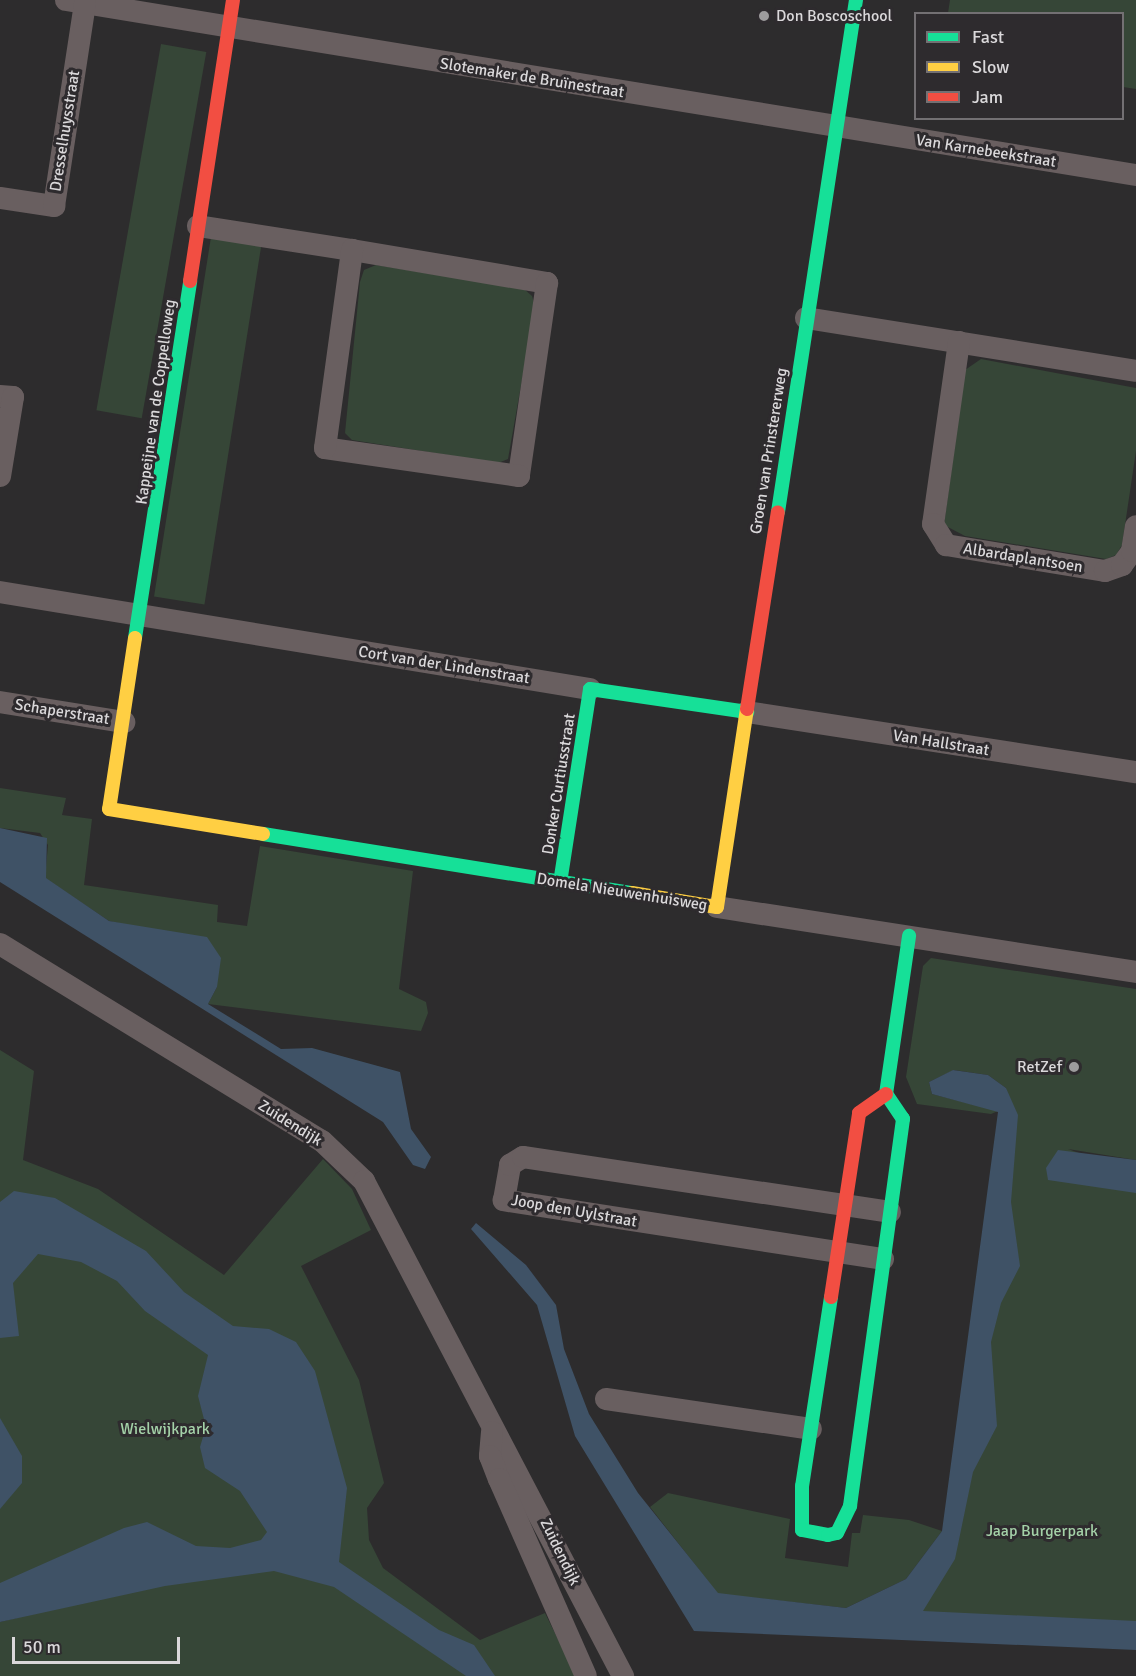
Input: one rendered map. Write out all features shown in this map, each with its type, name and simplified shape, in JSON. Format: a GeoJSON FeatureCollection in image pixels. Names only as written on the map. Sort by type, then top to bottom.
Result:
{"type":"FeatureCollection","features":[{"type":"Feature","properties":{"kind":"street","name":"Kappeijne van de Coppelloweg"},"geometry":{"type":"LineString","coordinates":[[109,809],[141,614],[233,0]]}},
{"type":"Feature","properties":{"kind":"street","name":"Groen van Prinstererweg"},"geometry":{"type":"LineString","coordinates":[[717,907],[856,0]]}},
{"type":"Feature","properties":{"kind":"street","name":"Slotemaker de Bruïnestraat"},"geometry":{"type":"LineString","coordinates":[[76,1],[228,29],[836,127]]}},
{"type":"Feature","properties":{"kind":"street","name":"Dresselhuysstraat"},"geometry":{"type":"LineString","coordinates":[[0,198],[54,206],[76,1]]}},
{"type":"Feature","properties":{"kind":"street","name":"Van Karnebeekstraat"},"geometry":{"type":"LineString","coordinates":[[836,127],[1136,175]]}},
{"type":"Feature","properties":{"kind":"street"},"geometry":{"type":"LineString","coordinates":[[198,226],[352,250],[547,283],[519,476],[325,448],[352,250]]}},
{"type":"Feature","properties":{"kind":"street"},"geometry":{"type":"LineString","coordinates":[[806,318],[1136,372]]}},
{"type":"Feature","properties":{"kind":"street","name":"Albardaplantsoen"},"geometry":{"type":"LineString","coordinates":[[959,342],[933,524],[946,546],[1105,571],[1122,565],[1132,551],[1136,526]]}},
{"type":"Feature","properties":{"kind":"street"},"geometry":{"type":"LineString","coordinates":[[0,396],[13,398],[0,476]]}},
{"type":"Feature","properties":{"kind":"street","name":"Cort van der Lindenstraat"},"geometry":{"type":"LineString","coordinates":[[0,592],[590,689],[747,712]]}},
{"type":"Feature","properties":{"kind":"street","name":"Donker Curtiusstraat"},"geometry":{"type":"LineString","coordinates":[[560,883],[590,689]]}},
{"type":"Feature","properties":{"kind":"street","name":"Schaperstraat"},"geometry":{"type":"LineString","coordinates":[[0,702],[124,722]]}},
{"type":"Feature","properties":{"kind":"street","name":"Van Hallstraat"},"geometry":{"type":"LineString","coordinates":[[747,712],[1136,772]]}},
{"type":"Feature","properties":{"kind":"street","name":"Domela Nieuwenhuisweg"},"geometry":{"type":"LineString","coordinates":[[109,809],[560,883],[1136,972]]}},
{"type":"Feature","properties":{"kind":"street"},"geometry":{"type":"LineString","coordinates":[[886,1094],[859,1113],[842,1206],[811,1429],[802,1530],[828,1535],[837,1533],[850,1506],[903,1119],[886,1094],[909,936]]}},
{"type":"Feature","properties":{"kind":"street","name":"Zuidendijk"},"geometry":{"type":"LineString","coordinates":[[0,944],[321,1141],[364,1181],[492,1432],[547,1523],[623,1676]]}},
{"type":"Feature","properties":{"kind":"street","name":"Joop den Uylstraat"},"geometry":{"type":"LineString","coordinates":[[883,1259],[504,1200],[510,1165],[523,1157],[890,1212]]}},
{"type":"Feature","properties":{"kind":"street"},"geometry":{"type":"LineString","coordinates":[[606,1399],[811,1429]]}},
{"type":"Feature","properties":{"kind":"street","name":"Zuidendijk"},"geometry":{"type":"LineString","coordinates":[[492,1432],[490,1456],[586,1676]]}},
{"type":"Feature","properties":{"kind":"green space"},"geometry":{"type":"Polygon","coordinates":[[[950,0],[1136,0],[1136,89],[1124,87],[1124,12],[948,12],[950,0]]]}},
{"type":"Feature","properties":{"kind":"green space"},"geometry":{"type":"Polygon","coordinates":[[[161,44],[206,52],[142,418],[96,410],[161,44]]]}},
{"type":"Feature","properties":{"kind":"green space"},"geometry":{"type":"Polygon","coordinates":[[[211,237],[261,245],[204,604],[154,597],[211,237]]]}},
{"type":"Feature","properties":{"kind":"green space"},"geometry":{"type":"Polygon","coordinates":[[[376,265],[524,289],[532,296],[535,306],[508,459],[498,463],[352,440],[345,433],[360,282],[364,270],[376,265]]]}},
{"type":"Feature","properties":{"kind":"green space"},"geometry":{"type":"Polygon","coordinates":[[[981,359],[1136,388],[1136,451],[1122,545],[1116,555],[1106,559],[965,536],[944,525],[965,370],[981,359]]]}},
{"type":"Feature","properties":{"kind":"green space"},"geometry":{"type":"Polygon","coordinates":[[[0,788],[66,798],[62,815],[92,819],[84,885],[218,905],[217,922],[247,926],[260,846],[413,871],[399,989],[426,1002],[428,1013],[421,1031],[208,1004],[217,987],[154,931],[109,921],[45,878],[48,845],[40,833],[0,828],[0,788]]]}},
{"type":"Feature","properties":{"kind":"green space","name":"Jaap Burgerpark"},"geometry":{"type":"Polygon","coordinates":[[[931,958],[1136,989],[1136,1160],[1068,1149],[1136,1174],[1136,1630],[898,1617],[946,1544],[1013,1156],[1006,1088],[988,1075],[954,1070],[929,1082],[932,1094],[998,1111],[991,1114],[917,1104],[906,1077],[923,966],[931,958]]]}},
{"type":"Feature","properties":{"kind":"green space","name":"Wielwijkpark"},"geometry":{"type":"Polygon","coordinates":[[[0,1050],[34,1071],[23,1160],[98,1189],[224,1275],[323,1159],[352,1189],[371,1230],[301,1266],[359,1380],[384,1483],[367,1508],[369,1540],[383,1568],[480,1640],[545,1613],[576,1676],[0,1676],[0,1622],[65,1606],[0,1612],[0,1050]]]}},
{"type":"Feature","properties":{"kind":"green space"},"geometry":{"type":"Polygon","coordinates":[[[668,1493],[790,1519],[785,1558],[848,1567],[852,1533],[860,1533],[863,1515],[909,1520],[942,1531],[906,1579],[846,1608],[718,1594],[650,1507],[668,1493]]]}},
{"type":"Feature","properties":{"kind":"water"},"geometry":{"type":"Polygon","coordinates":[[[0,828],[47,838],[46,878],[109,921],[207,937],[221,958],[217,987],[208,1004],[281,1049],[312,1048],[400,1072],[411,1129],[431,1157],[425,1169],[413,1165],[383,1122],[0,882],[0,828]]]}},
{"type":"Feature","properties":{"kind":"water"},"geometry":{"type":"Polygon","coordinates":[[[953,1070],[988,1075],[1006,1088],[1018,1115],[1011,1202],[1020,1266],[1001,1303],[991,1342],[997,1426],[973,1472],[955,1559],[923,1611],[1136,1621],[1136,1650],[694,1631],[575,1436],[537,1305],[471,1229],[476,1223],[526,1265],[556,1305],[564,1349],[589,1414],[638,1493],[718,1593],[846,1608],[906,1579],[942,1531],[998,1112],[932,1094],[929,1082],[953,1070]]]}},
{"type":"Feature","properties":{"kind":"water"},"geometry":{"type":"Polygon","coordinates":[[[1058,1150],[1136,1160],[1136,1193],[1048,1180],[1046,1168],[1058,1150]]]}},
{"type":"Feature","properties":{"kind":"water"},"geometry":{"type":"Polygon","coordinates":[[[14,1191],[55,1198],[146,1251],[184,1292],[233,1326],[269,1329],[296,1342],[315,1371],[347,1488],[339,1562],[439,1630],[474,1645],[495,1676],[466,1676],[334,1587],[274,1571],[165,1586],[0,1622],[0,1583],[124,1528],[147,1522],[196,1546],[230,1548],[261,1540],[267,1532],[240,1491],[205,1468],[200,1447],[206,1427],[198,1396],[208,1355],[145,1311],[117,1281],[81,1262],[38,1254],[13,1283],[19,1336],[0,1338],[0,1202],[14,1191]]]}},
{"type":"Feature","properties":{"kind":"water"},"geometry":{"type":"Polygon","coordinates":[[[0,1418],[22,1456],[22,1483],[0,1509],[0,1418]]]}},
{"type":"Feature","properties":{"kind":"traffic: fast"},"geometry":{"type":"LineString","coordinates":[[778,512],[856,0]]}},
{"type":"Feature","properties":{"kind":"traffic: fast"},"geometry":{"type":"LineString","coordinates":[[135,638],[190,281]]}},
{"type":"Feature","properties":{"kind":"traffic: fast"},"geometry":{"type":"LineString","coordinates":[[560,883],[590,689],[747,712]]}},
{"type":"Feature","properties":{"kind":"traffic: fast"},"geometry":{"type":"LineString","coordinates":[[263,834],[632,893]]}},
{"type":"Feature","properties":{"kind":"traffic: fast"},"geometry":{"type":"LineString","coordinates":[[831,1297],[802,1486],[802,1530],[828,1535],[837,1533],[850,1506],[903,1119],[886,1094],[909,936]]}},
{"type":"Feature","properties":{"kind":"traffic: slow"},"geometry":{"type":"LineString","coordinates":[[135,638],[109,809],[263,834]]}},
{"type":"Feature","properties":{"kind":"traffic: slow"},"geometry":{"type":"LineString","coordinates":[[632,893],[717,907],[747,709]]}},
{"type":"Feature","properties":{"kind":"traffic: jam"},"geometry":{"type":"LineString","coordinates":[[190,281],[233,0]]}},
{"type":"Feature","properties":{"kind":"traffic: jam"},"geometry":{"type":"LineString","coordinates":[[747,709],[778,512]]}},
{"type":"Feature","properties":{"kind":"traffic: jam"},"geometry":{"type":"LineString","coordinates":[[831,1297],[859,1113],[886,1094]]}},
{"type":"Feature","properties":{"kind":"place","name":"Don Boscoschool"},"geometry":{"type":"Point","coordinates":[764,16]}},
{"type":"Feature","properties":{"kind":"place","name":"RetZef"},"geometry":{"type":"Point","coordinates":[1074,1067]}}]}
